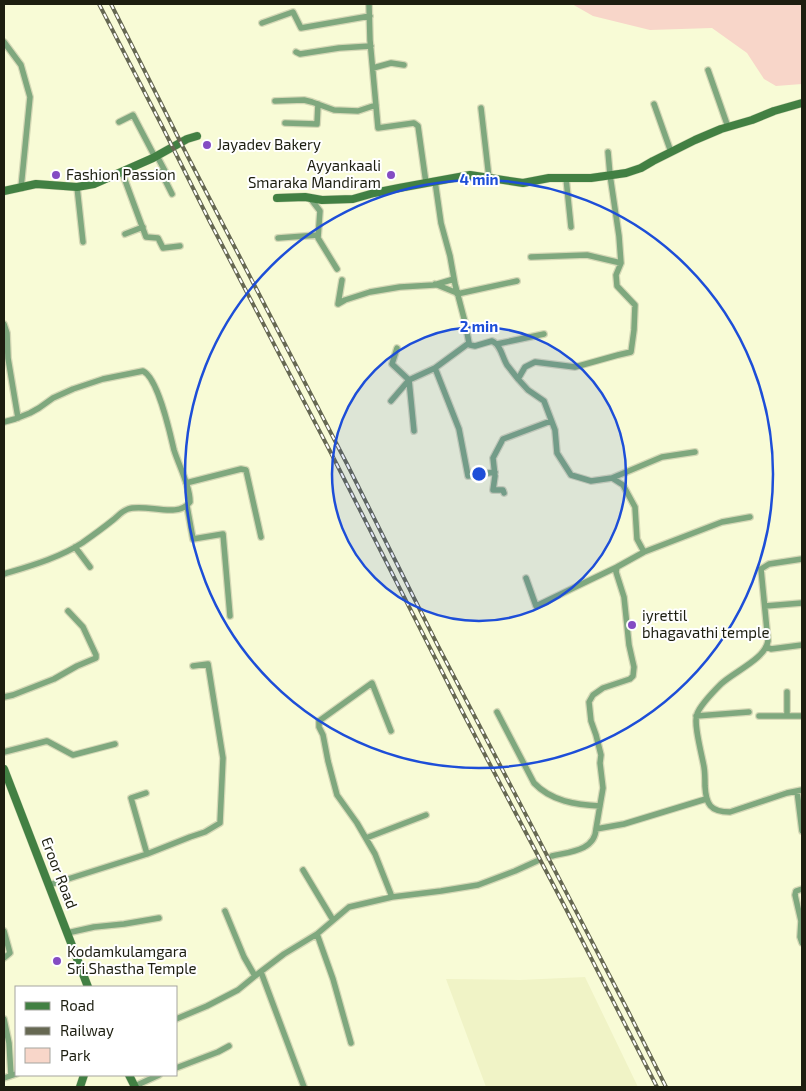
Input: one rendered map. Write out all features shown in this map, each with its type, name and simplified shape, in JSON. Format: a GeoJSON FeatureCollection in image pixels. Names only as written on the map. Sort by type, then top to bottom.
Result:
{"type":"FeatureCollection","features":[{"type":"Feature","properties":{"kind":"main road"},"geometry":{"type":"LineString","coordinates":[[277,198],[353,199],[374,193],[470,175],[523,183],[549,178],[591,178],[626,173],[641,168],[695,140],[774,111],[802,103]]}},
{"type":"Feature","properties":{"kind":"main road"},"geometry":{"type":"LineString","coordinates":[[4,192],[36,184],[77,187],[94,184],[156,156],[187,139],[197,136]]}},
{"type":"Feature","properties":{"kind":"main road","name":"Eroor Road"},"geometry":{"type":"LineString","coordinates":[[4,769],[7,785],[88,986]]}},
{"type":"Feature","properties":{"kind":"street"},"geometry":{"type":"LineString","coordinates":[[369,4],[378,128],[410,123],[418,126],[426,183]]}},
{"type":"Feature","properties":{"kind":"street"},"geometry":{"type":"LineString","coordinates":[[262,24],[293,12],[301,28],[370,16]]}},
{"type":"Feature","properties":{"kind":"street"},"geometry":{"type":"LineString","coordinates":[[4,42],[21,65],[30,97],[21,188]]}},
{"type":"Feature","properties":{"kind":"street"},"geometry":{"type":"LineString","coordinates":[[296,52],[300,54],[339,48],[371,46]]}},
{"type":"Feature","properties":{"kind":"street"},"geometry":{"type":"LineString","coordinates":[[373,68],[391,63],[404,65]]}},
{"type":"Feature","properties":{"kind":"street"},"geometry":{"type":"LineString","coordinates":[[708,70],[728,127]]}},
{"type":"Feature","properties":{"kind":"street"},"geometry":{"type":"LineString","coordinates":[[275,101],[304,100],[334,110],[358,111],[376,105]]}},
{"type":"Feature","properties":{"kind":"street"},"geometry":{"type":"LineString","coordinates":[[286,123],[317,124],[318,104]]}},
{"type":"Feature","properties":{"kind":"street"},"geometry":{"type":"LineString","coordinates":[[654,104],[672,152]]}},
{"type":"Feature","properties":{"kind":"street"},"geometry":{"type":"LineString","coordinates":[[480,108],[489,178]]}},
{"type":"Feature","properties":{"kind":"street"},"geometry":{"type":"LineString","coordinates":[[119,122],[133,115],[165,170],[161,172],[172,194]]}},
{"type":"Feature","properties":{"kind":"street"},"geometry":{"type":"LineString","coordinates":[[518,379],[525,367],[535,362],[575,367],[631,352],[635,305],[617,286],[616,275],[621,263],[608,152]]}},
{"type":"Feature","properties":{"kind":"street"},"geometry":{"type":"LineString","coordinates":[[122,172],[146,238],[158,238],[163,248],[180,246]]}},
{"type":"Feature","properties":{"kind":"street"},"geometry":{"type":"LineString","coordinates":[[566,178],[571,227]]}},
{"type":"Feature","properties":{"kind":"street"},"geometry":{"type":"LineString","coordinates":[[435,181],[441,223],[465,322],[468,343]]}},
{"type":"Feature","properties":{"kind":"street"},"geometry":{"type":"LineString","coordinates":[[77,187],[82,242]]}},
{"type":"Feature","properties":{"kind":"street"},"geometry":{"type":"LineString","coordinates":[[310,198],[320,211],[318,238],[337,269]]}},
{"type":"Feature","properties":{"kind":"street"},"geometry":{"type":"LineString","coordinates":[[125,234],[142,228]]}},
{"type":"Feature","properties":{"kind":"street"},"geometry":{"type":"LineString","coordinates":[[278,238],[318,235]]}},
{"type":"Feature","properties":{"kind":"street"},"geometry":{"type":"LineString","coordinates":[[531,257],[587,256],[621,263]]}},
{"type":"Feature","properties":{"kind":"street"},"geometry":{"type":"LineString","coordinates":[[342,280],[338,304],[370,292],[436,284],[454,278]]}},
{"type":"Feature","properties":{"kind":"street"},"geometry":{"type":"LineString","coordinates":[[436,284],[457,294],[517,281]]}},
{"type":"Feature","properties":{"kind":"street"},"geometry":{"type":"LineString","coordinates":[[4,324],[7,333],[8,358],[18,418]]}},
{"type":"Feature","properties":{"kind":"street"},"geometry":{"type":"LineString","coordinates":[[497,344],[544,334]]}},
{"type":"Feature","properties":{"kind":"street"},"geometry":{"type":"LineString","coordinates":[[468,343],[475,346],[492,341],[497,344],[502,357],[518,379],[528,390],[544,400],[555,430],[557,453],[571,476],[591,481],[612,478],[662,458],[695,452]]}},
{"type":"Feature","properties":{"kind":"street"},"geometry":{"type":"LineString","coordinates":[[390,400],[409,380],[434,368],[468,343]]}},
{"type":"Feature","properties":{"kind":"street"},"geometry":{"type":"LineString","coordinates":[[397,348],[392,364],[409,380],[414,431]]}},
{"type":"Feature","properties":{"kind":"street"},"geometry":{"type":"LineString","coordinates":[[434,368],[459,429],[468,476],[495,472]]}},
{"type":"Feature","properties":{"kind":"street"},"geometry":{"type":"LineString","coordinates":[[4,422],[39,408],[62,393],[74,388],[103,379],[146,373],[156,390],[190,496],[190,502],[180,510],[131,508],[125,510],[75,547],[57,556],[4,574]]}},
{"type":"Feature","properties":{"kind":"street"},"geometry":{"type":"LineString","coordinates":[[504,493],[503,490],[493,490],[495,472],[493,458],[503,439],[552,421]]}},
{"type":"Feature","properties":{"kind":"street"},"geometry":{"type":"LineString","coordinates":[[186,483],[241,469],[246,470],[261,537]]}},
{"type":"Feature","properties":{"kind":"street"},"geometry":{"type":"LineString","coordinates":[[612,478],[623,485],[635,507],[637,539],[644,552]]}},
{"type":"Feature","properties":{"kind":"street"},"geometry":{"type":"LineString","coordinates":[[187,506],[193,539],[223,534],[230,616]]}},
{"type":"Feature","properties":{"kind":"street"},"geometry":{"type":"LineString","coordinates":[[526,578],[536,606],[644,552],[722,522],[750,517]]}},
{"type":"Feature","properties":{"kind":"street"},"geometry":{"type":"LineString","coordinates":[[75,547],[90,567]]}},
{"type":"Feature","properties":{"kind":"street"},"geometry":{"type":"LineString","coordinates":[[802,560],[768,564],[761,568],[767,647],[759,657],[722,684],[696,714],[704,769],[706,800],[712,808],[721,812],[730,812],[800,790],[802,831]]}},
{"type":"Feature","properties":{"kind":"street"},"geometry":{"type":"LineString","coordinates":[[552,856],[589,845],[593,840],[602,788],[601,755],[591,721],[589,702],[593,695],[603,688],[630,679],[633,676],[634,667],[628,637],[624,597],[616,572],[617,567]]}},
{"type":"Feature","properties":{"kind":"street"},"geometry":{"type":"LineString","coordinates":[[765,606],[802,603]]}},
{"type":"Feature","properties":{"kind":"street"},"geometry":{"type":"LineString","coordinates":[[4,697],[14,695],[54,679],[96,658],[85,630],[68,611]]}},
{"type":"Feature","properties":{"kind":"street"},"geometry":{"type":"LineString","coordinates":[[767,647],[802,646]]}},
{"type":"Feature","properties":{"kind":"street"},"geometry":{"type":"LineString","coordinates":[[49,886],[147,854],[205,832],[220,823],[223,758],[208,664],[192,666]]}},
{"type":"Feature","properties":{"kind":"street"},"geometry":{"type":"LineString","coordinates":[[391,731],[372,683],[319,721],[337,796],[348,809],[375,854],[392,897]]}},
{"type":"Feature","properties":{"kind":"street"},"geometry":{"type":"LineString","coordinates":[[787,692],[787,716]]}},
{"type":"Feature","properties":{"kind":"street"},"geometry":{"type":"LineString","coordinates":[[497,712],[534,784],[538,788],[559,800],[600,806]]}},
{"type":"Feature","properties":{"kind":"street"},"geometry":{"type":"LineString","coordinates":[[696,716],[750,712]]}},
{"type":"Feature","properties":{"kind":"street"},"geometry":{"type":"LineString","coordinates":[[760,716],[802,716]]}},
{"type":"Feature","properties":{"kind":"street"},"geometry":{"type":"LineString","coordinates":[[4,752],[47,741],[74,755],[115,744]]}},
{"type":"Feature","properties":{"kind":"street"},"geometry":{"type":"LineString","coordinates":[[146,793],[131,798],[147,854]]}},
{"type":"Feature","properties":{"kind":"street"},"geometry":{"type":"LineString","coordinates":[[596,830],[624,824],[706,800]]}},
{"type":"Feature","properties":{"kind":"street"},"geometry":{"type":"LineString","coordinates":[[366,838],[426,815]]}},
{"type":"Feature","properties":{"kind":"street"},"geometry":{"type":"LineString","coordinates":[[178,1017],[207,1006],[238,990],[284,954],[317,934],[349,907],[392,897],[478,885],[537,861]]}},
{"type":"Feature","properties":{"kind":"street"},"geometry":{"type":"LineString","coordinates":[[303,870],[333,920]]}},
{"type":"Feature","properties":{"kind":"street"},"geometry":{"type":"LineString","coordinates":[[802,888],[796,891],[795,895],[801,921],[800,937],[802,943]]}},
{"type":"Feature","properties":{"kind":"street"},"geometry":{"type":"LineString","coordinates":[[225,911],[244,957],[255,976]]}},
{"type":"Feature","properties":{"kind":"street"},"geometry":{"type":"LineString","coordinates":[[67,933],[94,927],[159,918]]}},
{"type":"Feature","properties":{"kind":"street"},"geometry":{"type":"LineString","coordinates":[[4,931],[10,953],[4,958]]}},
{"type":"Feature","properties":{"kind":"street"},"geometry":{"type":"LineString","coordinates":[[317,934],[333,979],[351,1043]]}},
{"type":"Feature","properties":{"kind":"street"},"geometry":{"type":"LineString","coordinates":[[261,972],[304,1087]]}},
{"type":"Feature","properties":{"kind":"street"},"geometry":{"type":"LineString","coordinates":[[4,1019],[14,1075],[4,1078]]}},
{"type":"Feature","properties":{"kind":"street"},"geometry":{"type":"LineString","coordinates":[[178,1067],[229,1046]]}},
{"type":"Feature","properties":{"kind":"street"},"geometry":{"type":"LineString","coordinates":[[135,1086],[157,1076]]}},
{"type":"Feature","properties":{"kind":"shaded area"},"geometry":{"type":"Polygon","coordinates":[[[585,977],[638,1087],[486,1087],[446,979],[520,980],[585,977]]]}},
{"type":"Feature","properties":{"kind":"green space"},"geometry":{"type":"Polygon","coordinates":[[[572,4],[802,4],[802,84],[776,86],[764,79],[747,53],[712,28],[650,30],[593,16],[572,4]]]}},
{"type":"Feature","properties":{"kind":"tunnel"},"geometry":{"type":"LineString","coordinates":[[537,861],[552,856]]}},
{"type":"Feature","properties":{"kind":"railway"},"geometry":{"type":"LineString","coordinates":[[99,4],[657,1087]]}},
{"type":"Feature","properties":{"kind":"railway"},"geometry":{"type":"LineString","coordinates":[[111,4],[347,464],[438,646],[666,1087]]}},
{"type":"Feature","properties":{"kind":"place","name":"Jayadev Bakery"},"geometry":{"type":"Point","coordinates":[207,145]}},
{"type":"Feature","properties":{"kind":"place","name":"Fashion Passion"},"geometry":{"type":"Point","coordinates":[56,175]}},
{"type":"Feature","properties":{"kind":"place","name":"Ayyankaali Smaraka Mandiram"},"geometry":{"type":"Point","coordinates":[391,175]}},
{"type":"Feature","properties":{"kind":"place","name":"iyrettil bhagavathi temple"},"geometry":{"type":"Point","coordinates":[632,625]}},
{"type":"Feature","properties":{"kind":"place","name":"Kodamkulamgara Sri.Shastha Temple"},"geometry":{"type":"Point","coordinates":[57,961]}}]}
